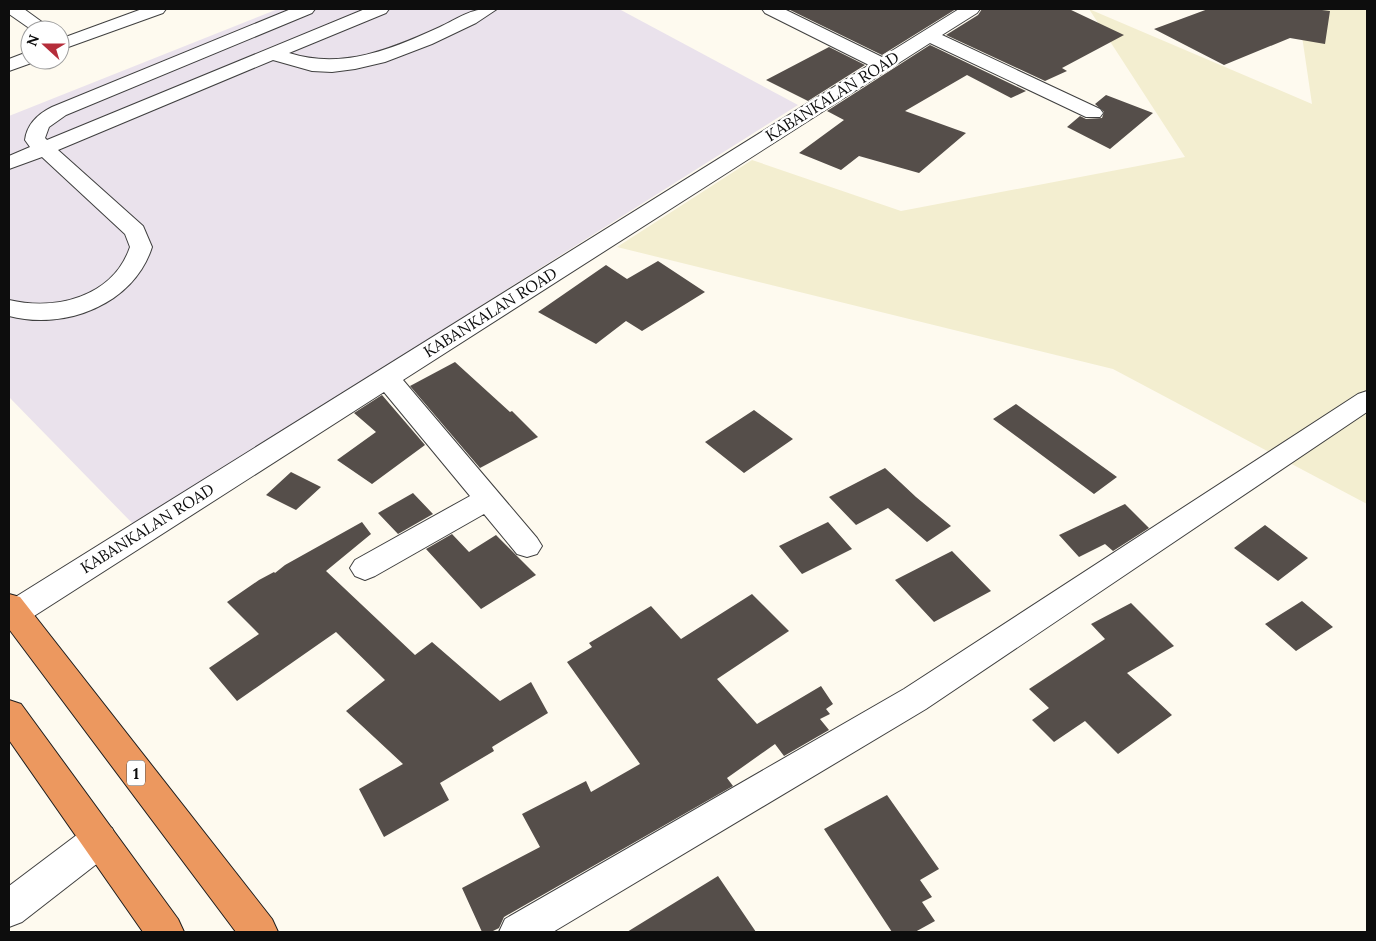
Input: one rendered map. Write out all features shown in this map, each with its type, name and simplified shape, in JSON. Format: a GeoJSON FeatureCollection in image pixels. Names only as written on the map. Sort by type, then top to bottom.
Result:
{"type":"FeatureCollection","features":[{"type":"Feature","properties":{"kind":"highway","name":"1"},"geometry":{"type":"LineString","coordinates":[[10,612],[259,932]]}},
{"type":"Feature","properties":{"kind":"highway"},"geometry":{"type":"LineString","coordinates":[[9,714],[165,932]]}},
{"type":"Feature","properties":{"kind":"street"},"geometry":{"type":"LineString","coordinates":[[13,9],[29,20]]}},
{"type":"Feature","properties":{"kind":"street"},"geometry":{"type":"LineString","coordinates":[[70,40],[156,9]]}},
{"type":"Feature","properties":{"kind":"street"},"geometry":{"type":"LineString","coordinates":[[9,308],[13,311],[43,313],[75,308],[100,296],[118,284],[134,266],[141,247],[135,231],[35,140],[35,132],[39,125],[54,114],[306,9]]}},
{"type":"Feature","properties":{"kind":"street"},"geometry":{"type":"LineString","coordinates":[[9,163],[380,9]]}},
{"type":"Feature","properties":{"kind":"street"},"geometry":{"type":"LineString","coordinates":[[271,54],[312,65],[342,66],[373,60],[414,44],[488,9]]}},
{"type":"Feature","properties":{"kind":"street"},"geometry":{"type":"LineString","coordinates":[[771,9],[882,64]]}},
{"type":"Feature","properties":{"kind":"street","name":"KABANKALAN ROAD"},"geometry":{"type":"LineString","coordinates":[[10,612],[928,35],[957,12]]}},
{"type":"Feature","properties":{"kind":"street"},"geometry":{"type":"LineString","coordinates":[[928,35],[1093,113]]}},
{"type":"Feature","properties":{"kind":"street"},"geometry":{"type":"LineString","coordinates":[[386,377],[527,546]]}},
{"type":"Feature","properties":{"kind":"street"},"geometry":{"type":"LineString","coordinates":[[518,932],[915,699],[1367,400]]}},
{"type":"Feature","properties":{"kind":"street"},"geometry":{"type":"LineString","coordinates":[[365,568],[488,499]]}},
{"type":"Feature","properties":{"kind":"street"},"geometry":{"type":"LineString","coordinates":[[9,909],[99,840]]}},
{"type":"Feature","properties":{"kind":"shaded area"},"geometry":{"type":"Polygon","coordinates":[[[278,9],[619,9],[798,105],[134,525],[9,397],[9,116],[278,9]]]}},
{"type":"Feature","properties":{"kind":"shaded area"},"geometry":{"type":"Polygon","coordinates":[[[1089,9],[1312,104],[1298,9],[1367,9],[1367,504],[1113,369],[617,247],[752,160],[901,211],[1185,157],[1089,9]]]}},
{"type":"Feature","properties":{"kind":"building"},"geometry":{"type":"Polygon","coordinates":[[[788,9],[956,9],[882,55],[788,9]]]}},
{"type":"Feature","properties":{"kind":"building"},"geometry":{"type":"Polygon","coordinates":[[[982,9],[1069,9],[1124,35],[1062,68],[1067,71],[1045,81],[946,35],[978,15],[982,9]]]}},
{"type":"Feature","properties":{"kind":"building"},"geometry":{"type":"Polygon","coordinates":[[[1208,9],[1314,9],[1330,11],[1325,44],[1290,38],[1224,65],[1154,29],[1208,9]]]}},
{"type":"Feature","properties":{"kind":"building"},"geometry":{"type":"Polygon","coordinates":[[[930,45],[1026,91],[1011,98],[967,75],[905,111],[966,133],[919,173],[859,156],[841,170],[799,153],[844,120],[827,111],[930,45]]]}},
{"type":"Feature","properties":{"kind":"building"},"geometry":{"type":"Polygon","coordinates":[[[829,47],[865,65],[808,101],[766,80],[829,47]]]}},
{"type":"Feature","properties":{"kind":"building"},"geometry":{"type":"Polygon","coordinates":[[[1106,95],[1153,113],[1110,149],[1067,127],[1080,116],[1086,119],[1102,118],[1104,112],[1095,104],[1106,95]]]}},
{"type":"Feature","properties":{"kind":"building"},"geometry":{"type":"Polygon","coordinates":[[[658,261],[705,292],[642,331],[626,321],[596,344],[538,312],[606,265],[627,279],[658,261]]]}},
{"type":"Feature","properties":{"kind":"building"},"geometry":{"type":"Polygon","coordinates":[[[455,362],[510,412],[512,411],[538,437],[480,468],[410,386],[455,362]]]}},
{"type":"Feature","properties":{"kind":"building"},"geometry":{"type":"Polygon","coordinates":[[[382,395],[425,445],[372,484],[337,460],[376,432],[354,413],[382,395]]]}},
{"type":"Feature","properties":{"kind":"building"},"geometry":{"type":"Polygon","coordinates":[[[1016,404],[1117,477],[1094,494],[993,419],[1016,404]]]}},
{"type":"Feature","properties":{"kind":"building"},"geometry":{"type":"Polygon","coordinates":[[[754,410],[793,439],[744,473],[705,442],[754,410]]]}},
{"type":"Feature","properties":{"kind":"building"},"geometry":{"type":"Polygon","coordinates":[[[885,468],[951,526],[927,542],[888,508],[856,525],[829,497],[885,468]]]}},
{"type":"Feature","properties":{"kind":"building"},"geometry":{"type":"Polygon","coordinates":[[[291,472],[321,487],[296,510],[266,495],[291,472]]]}},
{"type":"Feature","properties":{"kind":"building"},"geometry":{"type":"Polygon","coordinates":[[[413,493],[433,514],[398,534],[378,513],[413,493]]]}},
{"type":"Feature","properties":{"kind":"building"},"geometry":{"type":"Polygon","coordinates":[[[1125,504],[1149,528],[1113,551],[1105,544],[1079,557],[1059,535],[1125,504]]]}},
{"type":"Feature","properties":{"kind":"building"},"geometry":{"type":"Polygon","coordinates":[[[362,522],[371,534],[326,571],[415,655],[432,642],[500,701],[531,682],[548,713],[492,747],[494,751],[440,783],[449,800],[384,837],[359,789],[403,764],[346,711],[385,680],[336,632],[237,701],[209,668],[259,634],[227,602],[259,580],[275,573],[285,565],[362,522]]]}},
{"type":"Feature","properties":{"kind":"building"},"geometry":{"type":"Polygon","coordinates":[[[828,522],[852,549],[802,574],[779,546],[828,522]]]}},
{"type":"Feature","properties":{"kind":"building"},"geometry":{"type":"Polygon","coordinates":[[[1265,525],[1308,558],[1278,581],[1234,548],[1265,525]]]}},
{"type":"Feature","properties":{"kind":"building"},"geometry":{"type":"Polygon","coordinates":[[[452,534],[469,552],[496,535],[536,575],[481,609],[426,549],[452,534]]]}},
{"type":"Feature","properties":{"kind":"building"},"geometry":{"type":"Polygon","coordinates":[[[952,551],[991,591],[934,622],[895,580],[952,551]]]}},
{"type":"Feature","properties":{"kind":"building"},"geometry":{"type":"Polygon","coordinates":[[[752,594],[789,631],[717,679],[757,724],[821,686],[833,704],[826,709],[830,714],[820,719],[829,730],[784,756],[775,744],[727,778],[733,786],[504,917],[499,928],[491,932],[482,932],[462,888],[540,847],[522,814],[586,781],[591,792],[640,764],[567,662],[592,647],[589,643],[651,606],[681,639],[752,594]]]}},
{"type":"Feature","properties":{"kind":"building"},"geometry":{"type":"Polygon","coordinates":[[[1302,601],[1333,627],[1296,651],[1265,624],[1302,601]]]}},
{"type":"Feature","properties":{"kind":"building"},"geometry":{"type":"Polygon","coordinates":[[[1131,603],[1174,646],[1127,673],[1172,715],[1118,754],[1085,721],[1054,742],[1032,720],[1049,708],[1029,689],[1105,639],[1091,624],[1131,603]]]}},
{"type":"Feature","properties":{"kind":"building"},"geometry":{"type":"Polygon","coordinates":[[[887,795],[939,869],[920,880],[932,897],[922,902],[935,921],[915,932],[892,932],[824,829],[887,795]]]}},
{"type":"Feature","properties":{"kind":"building"},"geometry":{"type":"Polygon","coordinates":[[[718,876],[756,932],[627,932],[718,876]]]}}]}
